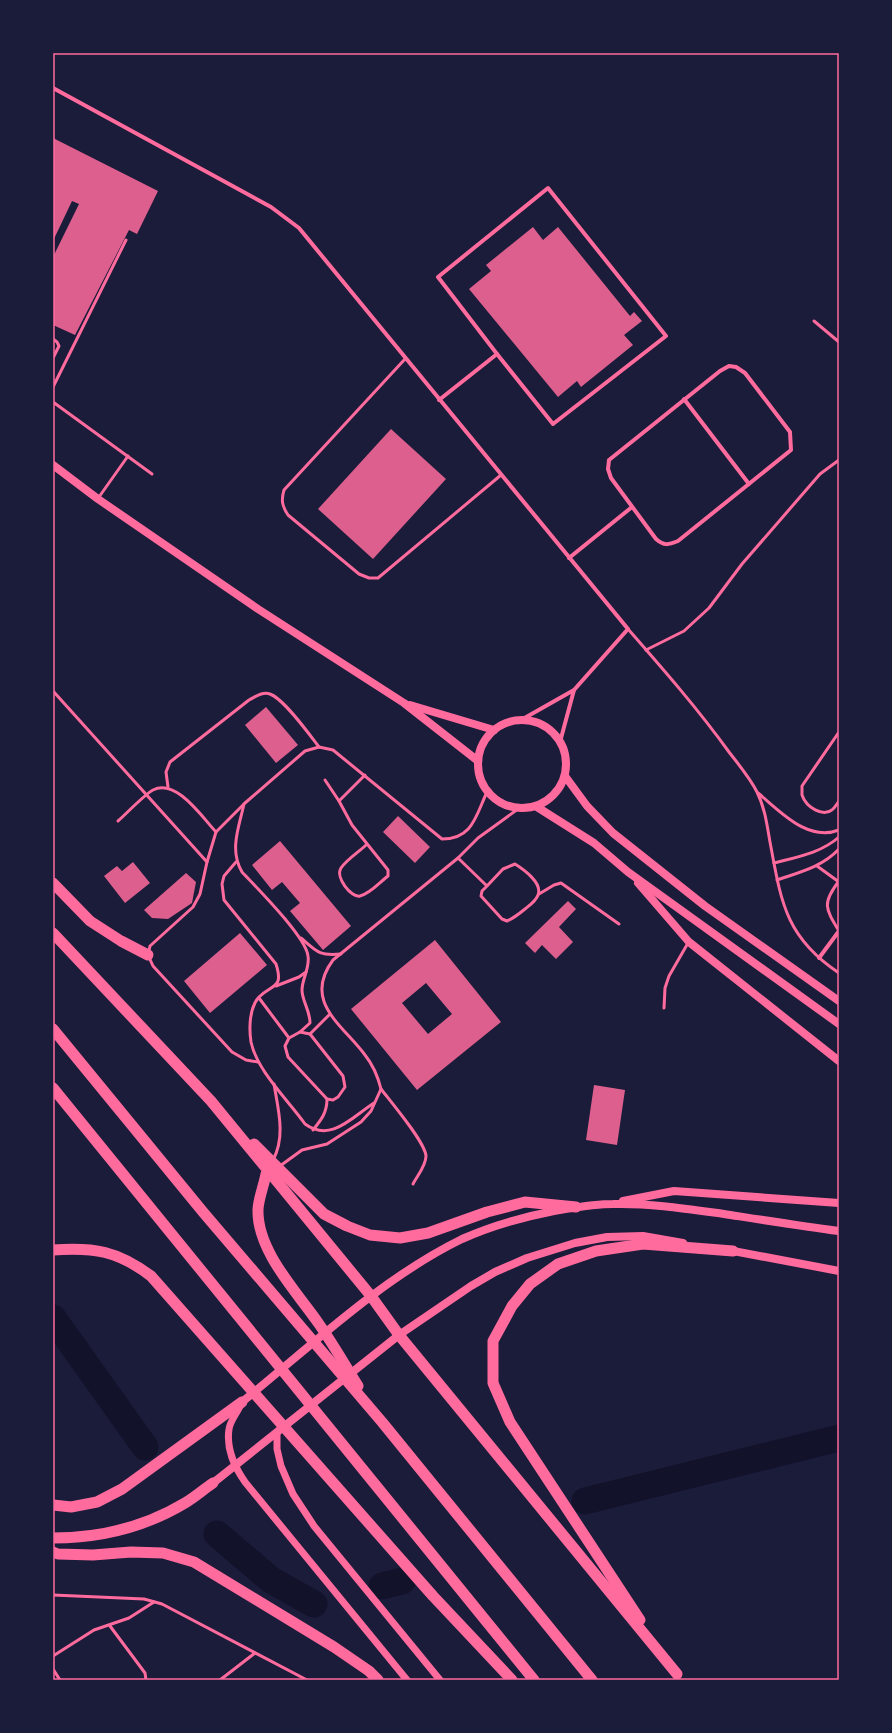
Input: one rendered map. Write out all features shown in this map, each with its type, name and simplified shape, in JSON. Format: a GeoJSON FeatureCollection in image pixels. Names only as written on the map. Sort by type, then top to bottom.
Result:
{"type":"FeatureCollection","features":[{"type":"Feature","properties":{"kind":"highway"},"geometry":{"type":"LineString","coordinates":[[53,883],[90,921],[121,942],[148,955]]}},
{"type":"Feature","properties":{"kind":"highway"},"geometry":{"type":"LineString","coordinates":[[53,933],[211,1101],[324,1214],[347,1226],[370,1235],[400,1238],[428,1233],[487,1212],[525,1202],[576,1207]]}},
{"type":"Feature","properties":{"kind":"highway"},"geometry":{"type":"LineString","coordinates":[[53,1029],[202,1212],[382,1422],[592,1680]]}},
{"type":"Feature","properties":{"kind":"highway"},"geometry":{"type":"LineString","coordinates":[[53,1088],[534,1680]]}},
{"type":"Feature","properties":{"kind":"highway"},"geometry":{"type":"LineString","coordinates":[[211,1101],[371,1296],[399,1335],[679,1677]]}},
{"type":"Feature","properties":{"kind":"highway"},"geometry":{"type":"LineString","coordinates":[[266,1174],[258,1209],[259,1224],[264,1241],[274,1260],[319,1324],[382,1422]]}},
{"type":"Feature","properties":{"kind":"highway"},"geometry":{"type":"LineString","coordinates":[[679,1677],[510,1422],[493,1383],[493,1341],[512,1306],[530,1284],[558,1264],[596,1251],[643,1244],[733,1251]]}},
{"type":"Feature","properties":{"kind":"highway"},"geometry":{"type":"LineString","coordinates":[[53,1250],[90,1249],[110,1253],[134,1263],[151,1276],[433,1596],[512,1680]]}},
{"type":"Feature","properties":{"kind":"highway"},"geometry":{"type":"LineString","coordinates":[[53,1504],[71,1508],[96,1502],[122,1489],[242,1402]]}},
{"type":"Feature","properties":{"kind":"highway"},"geometry":{"type":"LineString","coordinates":[[53,1538],[78,1538],[131,1528],[186,1502],[212,1483]]}},
{"type":"Feature","properties":{"kind":"highway"},"geometry":{"type":"LineString","coordinates":[[53,1552],[93,1556],[132,1552],[163,1553],[194,1562],[334,1647],[369,1671],[378,1680]]}},
{"type":"Feature","properties":{"kind":"main road"},"geometry":{"type":"LineString","coordinates":[[53,465],[98,499],[258,609],[404,703],[478,760]]}},
{"type":"Feature","properties":{"kind":"main road"},"geometry":{"type":"LineString","coordinates":[[404,703],[494,730]]}},
{"type":"Feature","properties":{"kind":"main road"},"geometry":{"type":"LineString","coordinates":[[521,720],[533,721],[544,726],[553,733],[560,742],[565,753],[566,764],[565,776],[555,795],[546,802],[537,806],[518,809],[501,803],[487,792],[481,782],[478,772],[478,760],[480,749],[494,730],[502,724],[521,720]]}},
{"type":"Feature","properties":{"kind":"main road"},"geometry":{"type":"LineString","coordinates":[[565,776],[587,806],[613,833],[705,906],[839,1001]]}},
{"type":"Feature","properties":{"kind":"main road"},"geometry":{"type":"LineString","coordinates":[[537,806],[594,843],[628,872],[839,1024]]}},
{"type":"Feature","properties":{"kind":"main road"},"geometry":{"type":"LineString","coordinates":[[628,872],[689,942],[839,1061]]}},
{"type":"Feature","properties":{"kind":"main road"},"geometry":{"type":"LineString","coordinates":[[242,1402],[371,1296],[403,1273],[433,1254],[464,1239],[497,1226],[536,1215],[576,1207],[612,1204],[674,1191],[839,1203]]}},
{"type":"Feature","properties":{"kind":"main road"},"geometry":{"type":"LineString","coordinates":[[612,1204],[671,1207],[839,1231]]}},
{"type":"Feature","properties":{"kind":"main road"},"geometry":{"type":"LineString","coordinates":[[212,1483],[399,1335],[431,1312],[495,1272],[527,1258],[575,1243],[607,1237],[643,1236],[839,1271]]}},
{"type":"Feature","properties":{"kind":"street"},"geometry":{"type":"LineString","coordinates":[[53,88],[271,207],[300,228],[439,400],[628,629],[574,690],[521,720]]}},
{"type":"Feature","properties":{"kind":"street"},"geometry":{"type":"LineString","coordinates":[[548,188],[666,336],[553,424],[497,354],[438,277],[548,188]]}},
{"type":"Feature","properties":{"kind":"street"},"geometry":{"type":"LineString","coordinates":[[439,400],[497,354]]}},
{"type":"Feature","properties":{"kind":"street"},"geometry":{"type":"LineString","coordinates":[[729,366],[736,367],[745,373],[790,432],[792,441],[791,450],[678,541],[669,545],[662,544],[656,539],[611,478],[608,469],[610,460],[684,399],[720,371],[729,366]]}},
{"type":"Feature","properties":{"kind":"street"},"geometry":{"type":"LineString","coordinates":[[684,399],[749,484]]}},
{"type":"Feature","properties":{"kind":"street"},"geometry":{"type":"LineString","coordinates":[[569,558],[632,507]]}},
{"type":"Feature","properties":{"kind":"street"},"geometry":{"type":"LineString","coordinates":[[560,742],[574,690]]}},
{"type":"Feature","properties":{"kind":"street"},"geometry":{"type":"LineString","coordinates":[[819,958],[839,931]]}},
{"type":"Feature","properties":{"kind":"street"},"geometry":{"type":"LineString","coordinates":[[242,1402],[229,1428],[229,1449],[234,1466],[245,1482],[407,1680]]}},
{"type":"Feature","properties":{"kind":"street"},"geometry":{"type":"LineString","coordinates":[[277,1432],[277,1448],[281,1466],[293,1494],[314,1526],[440,1680]]}},
{"type":"Feature","properties":{"kind":"lane"},"geometry":{"type":"LineString","coordinates":[[53,387],[126,240]]}},
{"type":"Feature","properties":{"kind":"lane"},"geometry":{"type":"LineString","coordinates":[[814,321],[839,342]]}},
{"type":"Feature","properties":{"kind":"lane"},"geometry":{"type":"LineString","coordinates":[[53,339],[59,346],[53,358]]}},
{"type":"Feature","properties":{"kind":"lane"},"geometry":{"type":"LineString","coordinates":[[406,359],[284,490],[282,499],[284,508],[288,515],[359,574],[369,578],[378,578],[501,475]]}},
{"type":"Feature","properties":{"kind":"lane"},"geometry":{"type":"LineString","coordinates":[[53,402],[152,474]]}},
{"type":"Feature","properties":{"kind":"lane"},"geometry":{"type":"LineString","coordinates":[[98,499],[128,456]]}},
{"type":"Feature","properties":{"kind":"lane"},"geometry":{"type":"LineString","coordinates":[[646,650],[684,631],[709,608],[742,564],[820,474],[839,460]]}},
{"type":"Feature","properties":{"kind":"lane"},"geometry":{"type":"LineString","coordinates":[[628,629],[703,716],[757,791],[797,826],[815,832],[834,832],[839,830]]}},
{"type":"Feature","properties":{"kind":"lane"},"geometry":{"type":"LineString","coordinates":[[53,691],[206,862]]}},
{"type":"Feature","properties":{"kind":"lane"},"geometry":{"type":"LineString","coordinates":[[168,787],[166,772],[170,762],[249,700],[260,694],[269,693],[280,700],[319,747]]}},
{"type":"Feature","properties":{"kind":"lane"},"geometry":{"type":"LineString","coordinates":[[839,732],[802,786],[802,795],[806,803],[819,812],[827,812],[834,809],[839,801]]}},
{"type":"Feature","properties":{"kind":"lane"},"geometry":{"type":"LineString","coordinates":[[258,1062],[246,1060],[232,1052],[153,966],[148,955],[150,946],[193,907],[200,894],[206,862],[216,832],[245,803],[305,751],[319,747],[333,750],[365,774],[442,839],[453,839],[460,837],[470,829],[487,792]]}},
{"type":"Feature","properties":{"kind":"lane"},"geometry":{"type":"LineString","coordinates":[[339,801],[365,774]]}},
{"type":"Feature","properties":{"kind":"lane"},"geometry":{"type":"LineString","coordinates":[[325,780],[339,801],[352,825],[366,845],[388,870],[388,876],[364,895],[353,895],[340,880],[339,873],[341,867],[366,845]]}},
{"type":"Feature","properties":{"kind":"lane"},"geometry":{"type":"LineString","coordinates":[[118,821],[153,789],[168,787],[178,791],[216,832]]}},
{"type":"Feature","properties":{"kind":"lane"},"geometry":{"type":"LineString","coordinates":[[757,791],[764,809],[777,880],[785,910],[793,928],[805,944],[819,958],[839,973]]}},
{"type":"Feature","properties":{"kind":"lane"},"geometry":{"type":"LineString","coordinates":[[245,803],[235,840],[236,862],[242,872],[298,935],[320,953],[326,955],[341,954]]}},
{"type":"Feature","properties":{"kind":"lane"},"geometry":{"type":"LineString","coordinates":[[412,1184],[423,1167],[426,1156],[422,1145],[381,1089],[378,1078],[366,1056],[329,1015],[324,999],[322,984],[327,969],[333,960],[458,858],[478,838],[518,809]]}},
{"type":"Feature","properties":{"kind":"lane"},"geometry":{"type":"LineString","coordinates":[[774,863],[802,856],[821,849],[839,837]]}},
{"type":"Feature","properties":{"kind":"lane"},"geometry":{"type":"LineString","coordinates":[[777,880],[817,866],[829,859],[839,849]]}},
{"type":"Feature","properties":{"kind":"lane"},"geometry":{"type":"LineString","coordinates":[[458,858],[487,886]]}},
{"type":"Feature","properties":{"kind":"lane"},"geometry":{"type":"LineString","coordinates":[[236,862],[224,876],[222,884],[224,900],[276,964],[279,975],[276,986]]}},
{"type":"Feature","properties":{"kind":"lane"},"geometry":{"type":"LineString","coordinates":[[539,894],[539,887],[529,875],[514,864],[503,869],[482,891],[481,896],[502,918],[507,921],[513,919],[535,901],[539,894],[554,885],[561,883],[619,924]]}},
{"type":"Feature","properties":{"kind":"lane"},"geometry":{"type":"LineString","coordinates":[[817,866],[839,881],[829,894],[827,903],[829,914],[839,931]]}},
{"type":"Feature","properties":{"kind":"lane"},"geometry":{"type":"LineString","coordinates":[[298,935],[308,956],[302,989],[310,1012],[310,1023],[300,1032],[289,1038],[285,1046],[288,1057],[327,1099],[333,1100],[338,1097],[345,1087],[343,1076],[310,1034],[300,1032]]}},
{"type":"Feature","properties":{"kind":"lane"},"geometry":{"type":"LineString","coordinates":[[664,1008],[665,988],[669,976],[689,942]]}},
{"type":"Feature","properties":{"kind":"lane"},"geometry":{"type":"LineString","coordinates":[[306,972],[299,977],[276,986],[259,998],[252,1010],[250,1027],[251,1042],[258,1062],[305,1124],[313,1130],[322,1132],[335,1130],[376,1102]]}},
{"type":"Feature","properties":{"kind":"lane"},"geometry":{"type":"LineString","coordinates":[[259,998],[289,1038]]}},
{"type":"Feature","properties":{"kind":"lane"},"geometry":{"type":"LineString","coordinates":[[310,1034],[329,1015]]}},
{"type":"Feature","properties":{"kind":"lane"},"geometry":{"type":"LineString","coordinates":[[266,1174],[276,1156],[280,1142],[280,1128],[273,1083]]}},
{"type":"Feature","properties":{"kind":"lane"},"geometry":{"type":"LineString","coordinates":[[266,1174],[302,1150],[327,1144],[345,1134],[361,1122],[376,1102],[381,1089]]}},
{"type":"Feature","properties":{"kind":"lane"},"geometry":{"type":"LineString","coordinates":[[313,1130],[322,1119],[327,1109],[327,1099]]}},
{"type":"Feature","properties":{"kind":"lane"},"geometry":{"type":"LineString","coordinates":[[53,1595],[144,1600],[154,1602],[170,1608],[307,1680]]}},
{"type":"Feature","properties":{"kind":"lane"},"geometry":{"type":"LineString","coordinates":[[53,1656],[94,1630],[110,1626],[129,1618],[154,1602]]}},
{"type":"Feature","properties":{"kind":"lane"},"geometry":{"type":"LineString","coordinates":[[110,1626],[145,1673],[146,1680]]}},
{"type":"Feature","properties":{"kind":"lane"},"geometry":{"type":"LineString","coordinates":[[220,1680],[255,1653]]}},
{"type":"Feature","properties":{"kind":"lane"},"geometry":{"type":"LineString","coordinates":[[53,1669],[60,1680]]}},
{"type":"Feature","properties":{"kind":"building"},"geometry":{"type":"Polygon","coordinates":[[[53,138],[158,191],[137,234],[129,230],[75,335],[53,325],[53,257],[79,204],[72,201],[53,241],[53,138]]]}},
{"type":"Feature","properties":{"kind":"building"},"geometry":{"type":"Polygon","coordinates":[[[533,227],[543,240],[558,227],[630,316],[634,312],[642,321],[624,335],[633,345],[581,387],[577,381],[558,397],[469,289],[491,271],[486,265],[533,227]]]}},
{"type":"Feature","properties":{"kind":"building"},"geometry":{"type":"Polygon","coordinates":[[[391,429],[446,479],[373,559],[318,509],[391,429]]]}},
{"type":"Feature","properties":{"kind":"building"},"geometry":{"type":"Polygon","coordinates":[[[266,707],[298,745],[276,763],[245,725],[266,707]]]}},
{"type":"Feature","properties":{"kind":"building"},"geometry":{"type":"Polygon","coordinates":[[[398,816],[430,847],[415,863],[383,832],[398,816]]]}},
{"type":"Feature","properties":{"kind":"building"},"geometry":{"type":"Polygon","coordinates":[[[280,841],[351,926],[323,950],[290,911],[300,903],[282,882],[272,890],[252,865],[280,841]]]}},
{"type":"Feature","properties":{"kind":"building"},"geometry":{"type":"Polygon","coordinates":[[[133,862],[150,883],[125,903],[104,876],[117,866],[122,871],[133,862]]]}},
{"type":"Feature","properties":{"kind":"building"},"geometry":{"type":"Polygon","coordinates":[[[186,873],[196,882],[192,903],[168,919],[152,918],[144,910],[186,873]]]}},
{"type":"Feature","properties":{"kind":"building"},"geometry":{"type":"Polygon","coordinates":[[[568,901],[576,909],[559,927],[573,942],[556,959],[542,945],[535,953],[525,943],[568,901]]]}},
{"type":"Feature","properties":{"kind":"building"},"geometry":{"type":"Polygon","coordinates":[[[240,933],[267,965],[210,1013],[184,981],[240,933]]]}},
{"type":"Feature","properties":{"kind":"building"},"geometry":{"type":"Polygon","coordinates":[[[435,940],[501,1022],[417,1090],[351,1009],[435,940]],[[426,983],[402,1003],[428,1034],[452,1014],[426,983]]]}},
{"type":"Feature","properties":{"kind":"building"},"geometry":{"type":"Polygon","coordinates":[[[594,1085],[625,1090],[617,1145],[586,1140],[594,1085]]]}},
{"type":"Feature","properties":{"kind":"waterway"},"geometry":{"type":"LineString","coordinates":[[53,1318],[145,1447]]}},
{"type":"Feature","properties":{"kind":"waterway"},"geometry":{"type":"LineString","coordinates":[[585,1501],[839,1438]]}},
{"type":"Feature","properties":{"kind":"waterway"},"geometry":{"type":"LineString","coordinates":[[217,1534],[271,1580],[314,1604]]}},
{"type":"Feature","properties":{"kind":"waterway"},"geometry":{"type":"LineString","coordinates":[[382,1586],[402,1581]]}}]}
